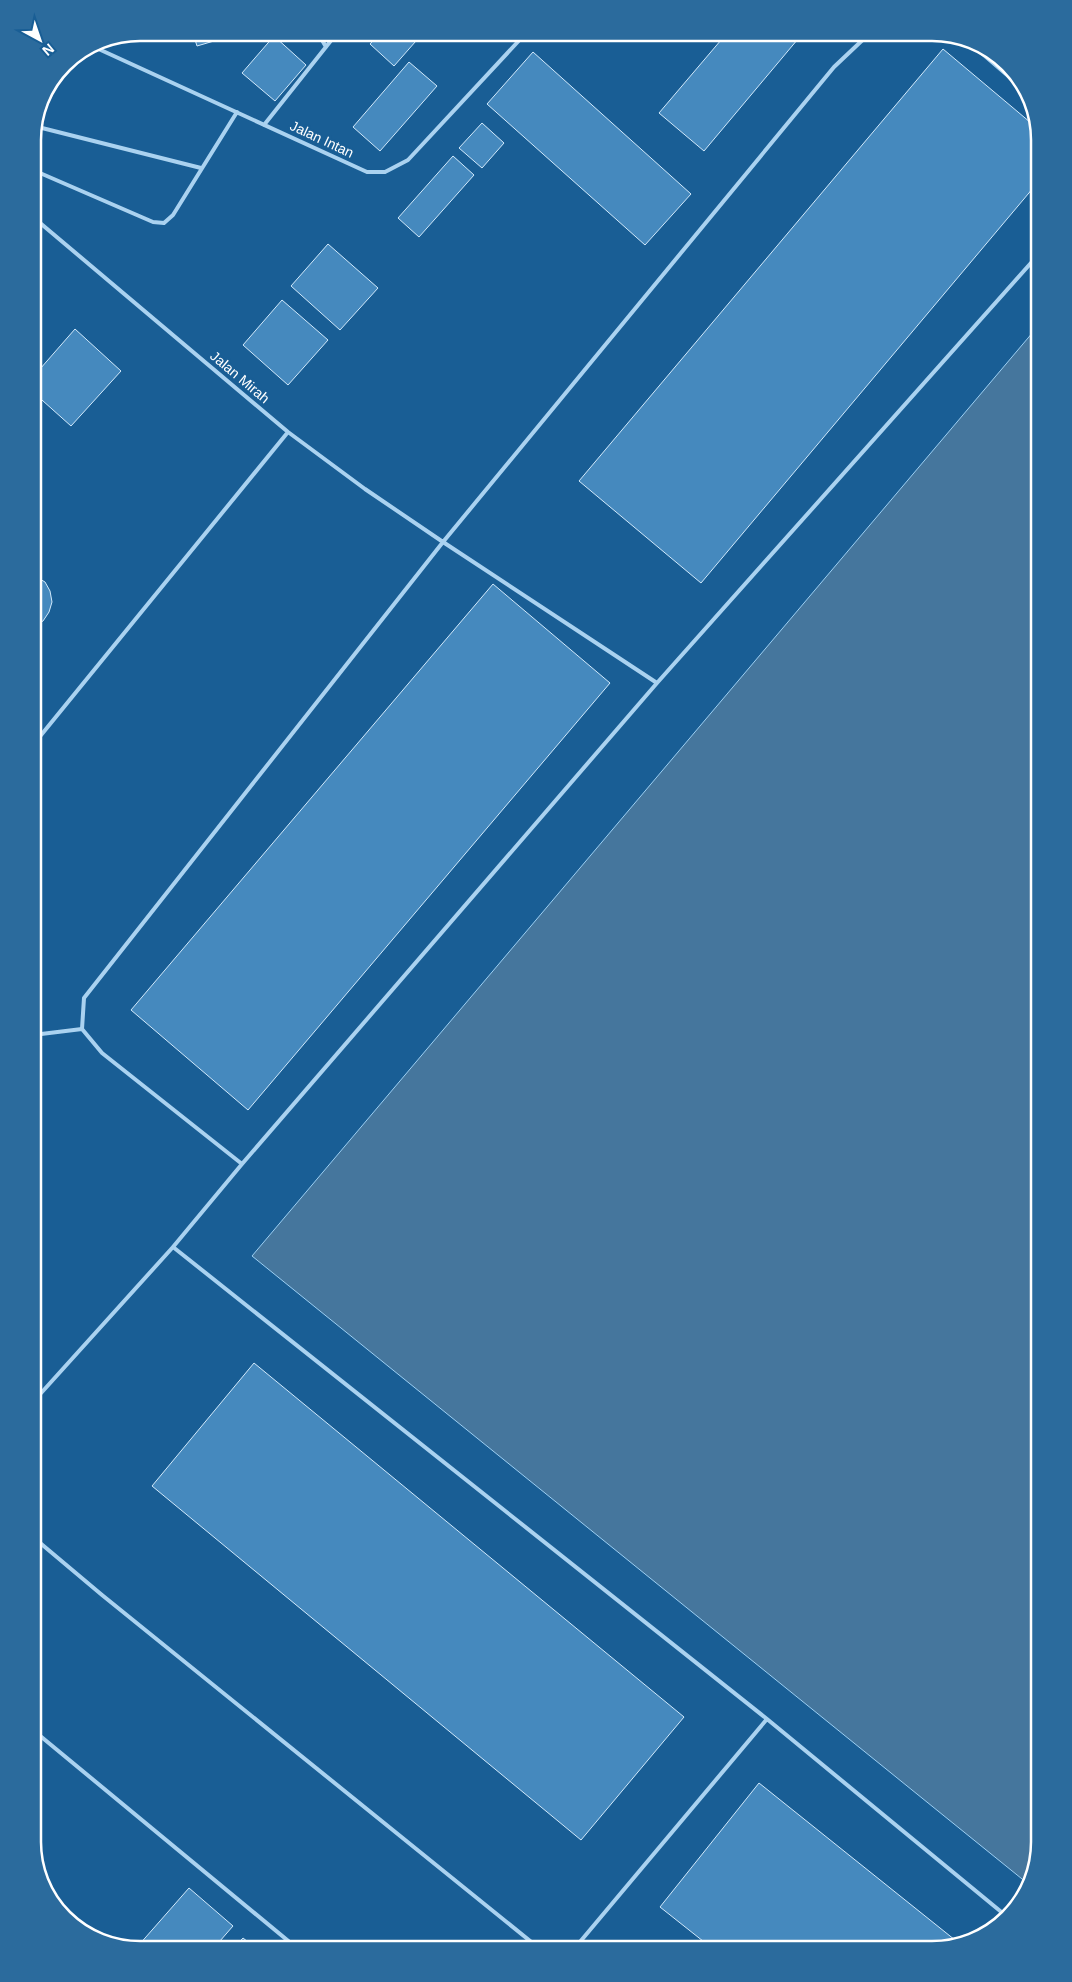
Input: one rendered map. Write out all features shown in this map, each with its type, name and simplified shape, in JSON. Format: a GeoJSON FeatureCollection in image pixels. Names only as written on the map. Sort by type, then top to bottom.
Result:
{"type":"FeatureCollection","features":[{"type":"Feature","properties":{"kind":"lane"},"geometry":{"type":"LineString","coordinates":[[323,41],[326,47]]}},
{"type":"Feature","properties":{"kind":"lane"},"geometry":{"type":"LineString","coordinates":[[264,125],[331,41]]}},
{"type":"Feature","properties":{"kind":"lane","name":"Jalan Intan"},"geometry":{"type":"LineString","coordinates":[[100,50],[367,172],[385,172],[408,160],[518,41]]}},
{"type":"Feature","properties":{"kind":"lane"},"geometry":{"type":"LineString","coordinates":[[242,1164],[102,1053],[82,1029],[84,998],[442,542],[834,67],[862,41]]}},
{"type":"Feature","properties":{"kind":"lane"},"geometry":{"type":"LineString","coordinates":[[986,57],[1001,70]]}},
{"type":"Feature","properties":{"kind":"lane"},"geometry":{"type":"LineString","coordinates":[[41,173],[153,222],[164,223],[173,215],[237,112]]}},
{"type":"Feature","properties":{"kind":"lane"},"geometry":{"type":"LineString","coordinates":[[42,128],[201,168]]}},
{"type":"Feature","properties":{"kind":"lane","name":"Jalan Mirah"},"geometry":{"type":"LineString","coordinates":[[41,223],[288,432],[365,489],[442,542],[657,683]]}},
{"type":"Feature","properties":{"kind":"lane"},"geometry":{"type":"LineString","coordinates":[[41,1391],[173,1247],[242,1164],[657,683],[1031,264]]}},
{"type":"Feature","properties":{"kind":"lane"},"geometry":{"type":"LineString","coordinates":[[41,735],[288,432]]}},
{"type":"Feature","properties":{"kind":"lane"},"geometry":{"type":"LineString","coordinates":[[41,1034],[82,1029]]}},
{"type":"Feature","properties":{"kind":"lane"},"geometry":{"type":"LineString","coordinates":[[173,1247],[767,1719],[1002,1912]]}},
{"type":"Feature","properties":{"kind":"lane"},"geometry":{"type":"LineString","coordinates":[[41,1544],[530,1941]]}},
{"type":"Feature","properties":{"kind":"lane"},"geometry":{"type":"LineString","coordinates":[[581,1941],[767,1719]]}},
{"type":"Feature","properties":{"kind":"lane"},"geometry":{"type":"LineString","coordinates":[[41,1737],[288,1941]]}},
{"type":"Feature","properties":{"kind":"water"},"geometry":{"type":"Polygon","coordinates":[[[1031,334],[1031,1842],[1030,1855],[1023,1880],[252,1256],[1031,334]]]}},
{"type":"Feature","properties":{"kind":"building"},"geometry":{"type":"Polygon","coordinates":[[[195,41],[214,41],[197,46],[195,41]]]}},
{"type":"Feature","properties":{"kind":"building"},"geometry":{"type":"Polygon","coordinates":[[[270,41],[280,41],[306,65],[275,101],[242,73],[270,41]]]}},
{"type":"Feature","properties":{"kind":"building"},"geometry":{"type":"Polygon","coordinates":[[[373,41],[416,41],[394,66],[370,44],[373,41]]]}},
{"type":"Feature","properties":{"kind":"building"},"geometry":{"type":"Polygon","coordinates":[[[720,41],[796,41],[704,151],[659,113],[720,41]]]}},
{"type":"Feature","properties":{"kind":"building"},"geometry":{"type":"Polygon","coordinates":[[[943,49],[1029,121],[1031,191],[701,583],[579,481],[943,49]]]}},
{"type":"Feature","properties":{"kind":"building"},"geometry":{"type":"Polygon","coordinates":[[[533,52],[691,194],[645,245],[487,104],[533,52]]]}},
{"type":"Feature","properties":{"kind":"building"},"geometry":{"type":"Polygon","coordinates":[[[409,62],[437,86],[380,151],[353,127],[409,62]]]}},
{"type":"Feature","properties":{"kind":"building"},"geometry":{"type":"Polygon","coordinates":[[[482,123],[504,143],[482,168],[459,148],[482,123]]]}},
{"type":"Feature","properties":{"kind":"building"},"geometry":{"type":"Polygon","coordinates":[[[453,156],[474,175],[419,237],[398,218],[453,156]]]}},
{"type":"Feature","properties":{"kind":"building"},"geometry":{"type":"Polygon","coordinates":[[[328,244],[378,288],[340,330],[291,286],[328,244]]]}},
{"type":"Feature","properties":{"kind":"building"},"geometry":{"type":"Polygon","coordinates":[[[282,300],[328,340],[288,385],[243,345],[282,300]]]}},
{"type":"Feature","properties":{"kind":"building"},"geometry":{"type":"Polygon","coordinates":[[[75,329],[121,371],[71,426],[41,399],[41,368],[75,329]]]}},
{"type":"Feature","properties":{"kind":"building"},"geometry":{"type":"Polygon","coordinates":[[[41,580],[45,582],[50,591],[52,602],[49,612],[41,622],[41,580]]]}},
{"type":"Feature","properties":{"kind":"building"},"geometry":{"type":"Polygon","coordinates":[[[493,584],[610,683],[248,1110],[131,1010],[493,584]]]}},
{"type":"Feature","properties":{"kind":"building"},"geometry":{"type":"Polygon","coordinates":[[[254,1363],[684,1717],[581,1840],[152,1486],[254,1363]]]}},
{"type":"Feature","properties":{"kind":"building"},"geometry":{"type":"Polygon","coordinates":[[[759,1783],[953,1938],[932,1941],[703,1941],[660,1907],[759,1783]]]}},
{"type":"Feature","properties":{"kind":"building"},"geometry":{"type":"Polygon","coordinates":[[[189,1888],[233,1926],[220,1941],[142,1941],[189,1888]]]}}]}
